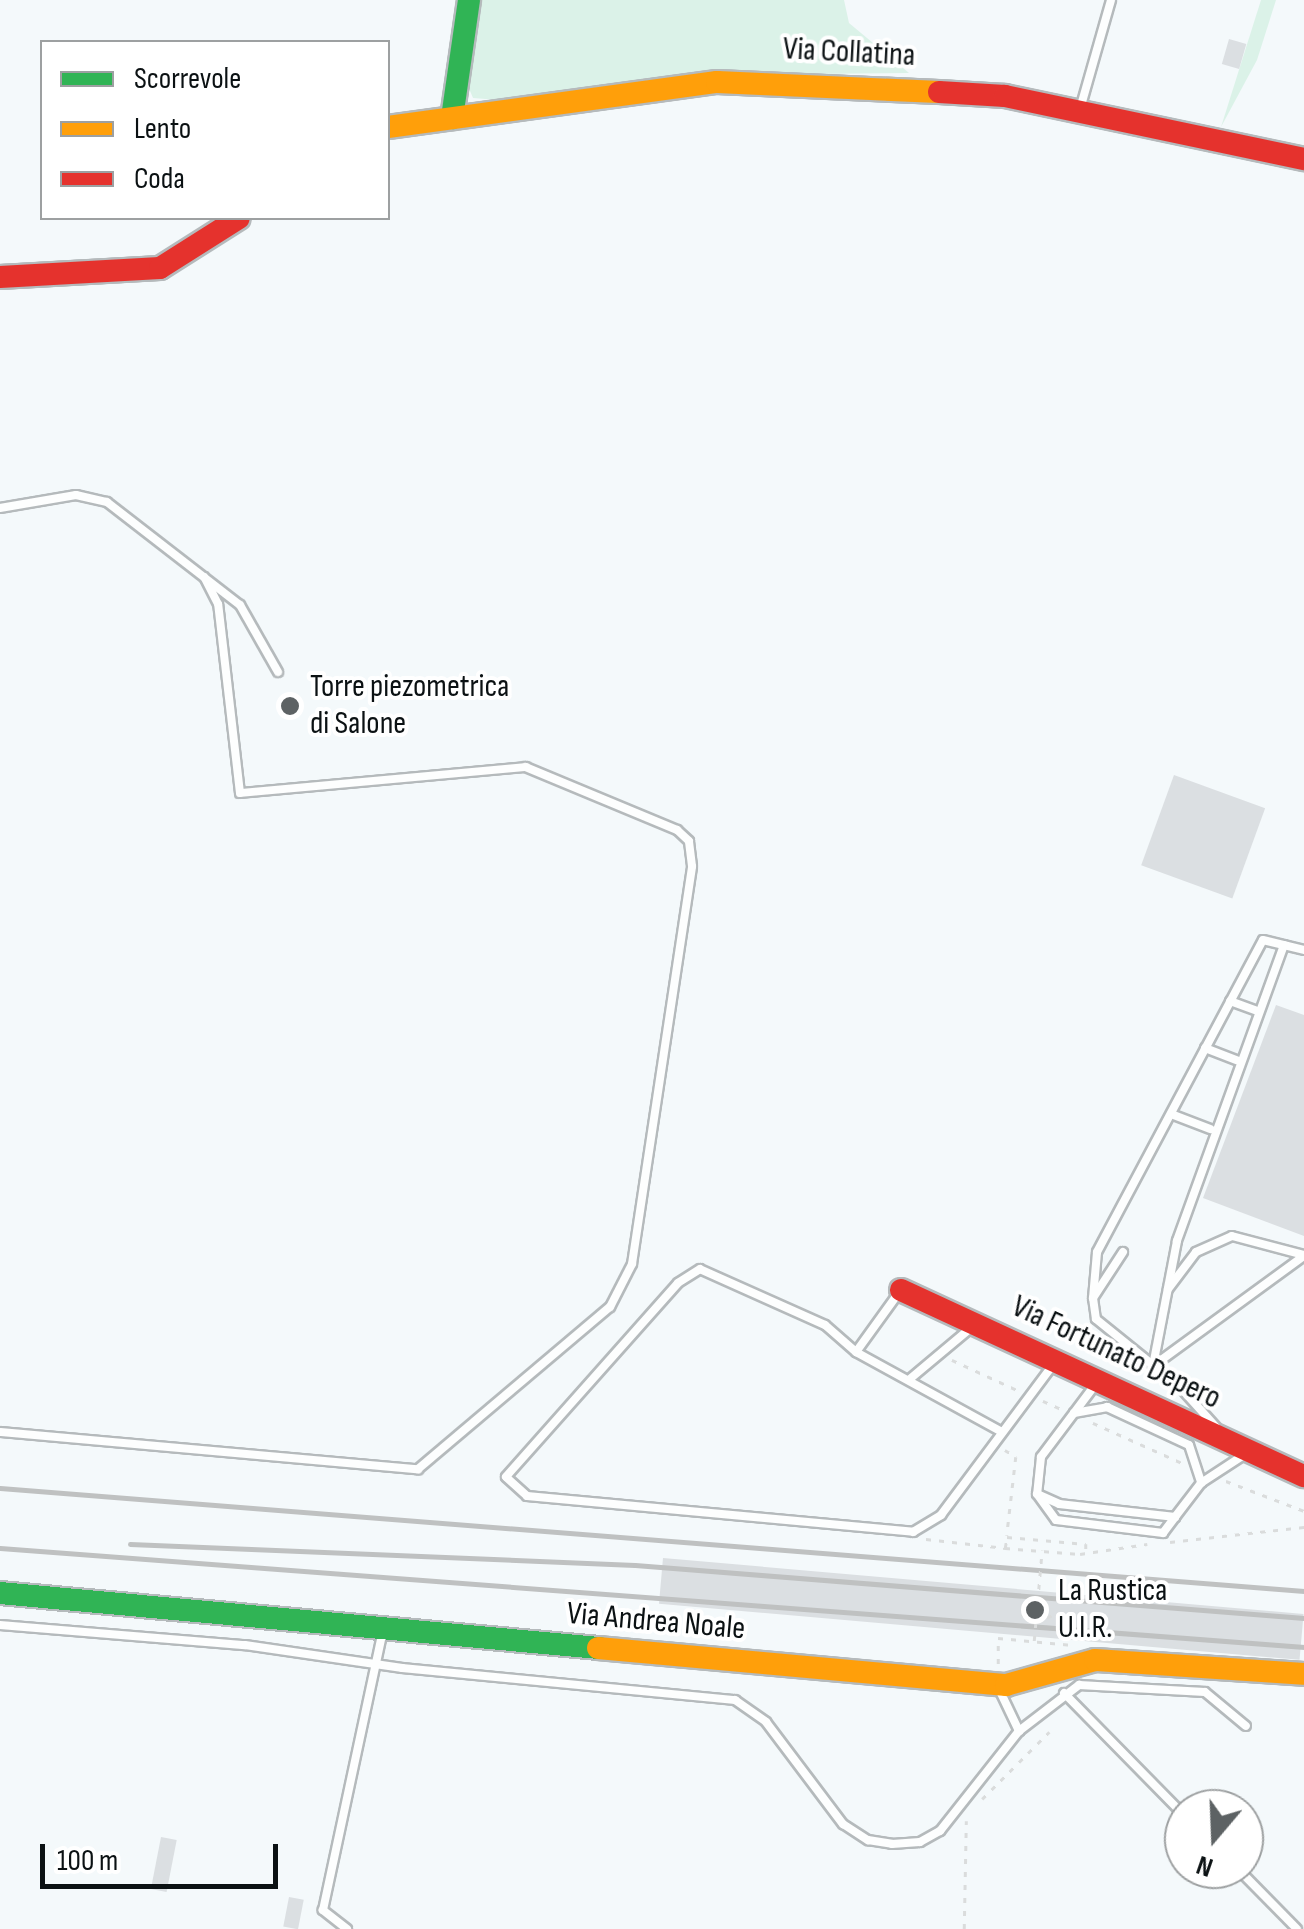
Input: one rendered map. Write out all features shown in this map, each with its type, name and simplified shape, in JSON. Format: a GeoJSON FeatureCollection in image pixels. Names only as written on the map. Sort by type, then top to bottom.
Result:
{"type":"FeatureCollection","features":[{"type":"Feature","properties":{"kind":"street"},"geometry":{"type":"LineString","coordinates":[[452,118],[470,0]]}},
{"type":"Feature","properties":{"kind":"street","name":"Via Collatina"},"geometry":{"type":"LineString","coordinates":[[390,127],[717,82],[912,88],[1005,96],[1304,159]]}},
{"type":"Feature","properties":{"kind":"street"},"geometry":{"type":"LineString","coordinates":[[0,277],[160,268],[236,220]]}},
{"type":"Feature","properties":{"kind":"street","name":"Via Fortunato Depero"},"geometry":{"type":"LineString","coordinates":[[901,1290],[1304,1476]]}},
{"type":"Feature","properties":{"kind":"street","name":"Via Andrea Noale"},"geometry":{"type":"LineString","coordinates":[[0,1593],[997,1684],[1095,1660],[1304,1674]]}},
{"type":"Feature","properties":{"kind":"lane"},"geometry":{"type":"LineString","coordinates":[[1078,114],[1111,0]]}},
{"type":"Feature","properties":{"kind":"lane"},"geometry":{"type":"LineString","coordinates":[[0,508],[95,497],[245,611],[278,672]]}},
{"type":"Feature","properties":{"kind":"lane"},"geometry":{"type":"LineString","coordinates":[[0,1432],[418,1469],[610,1307],[630,1272],[692,866],[688,841],[676,830],[526,767],[240,793],[218,604],[204,577]]}},
{"type":"Feature","properties":{"kind":"lane"},"geometry":{"type":"LineString","coordinates":[[1098,1382],[1035,1470],[1037,1494],[1056,1520],[1164,1532],[1201,1483],[1240,1446],[1096,1319],[1093,1298],[1097,1252],[1263,940],[1304,950]]}},
{"type":"Feature","properties":{"kind":"lane"},"geometry":{"type":"LineString","coordinates":[[1152,1366],[1177,1241],[1284,945]]}},
{"type":"Feature","properties":{"kind":"lane"},"geometry":{"type":"LineString","coordinates":[[1230,1002],[1255,1010]]}},
{"type":"Feature","properties":{"kind":"lane"},"geometry":{"type":"LineString","coordinates":[[1206,1048],[1237,1060]]}},
{"type":"Feature","properties":{"kind":"lane"},"geometry":{"type":"LineString","coordinates":[[1171,1114],[1210,1129]]}},
{"type":"Feature","properties":{"kind":"lane"},"geometry":{"type":"LineString","coordinates":[[1167,1291],[1196,1252],[1232,1236],[1304,1256]]}},
{"type":"Feature","properties":{"kind":"lane"},"geometry":{"type":"LineString","coordinates":[[1093,1298],[1123,1252]]}},
{"type":"Feature","properties":{"kind":"lane"},"geometry":{"type":"LineString","coordinates":[[1152,1366],[1304,1256]]}},
{"type":"Feature","properties":{"kind":"lane"},"geometry":{"type":"LineString","coordinates":[[1002,1432],[911,1378],[856,1352],[825,1325],[716,1273],[695,1271],[509,1469],[507,1482],[526,1496],[913,1532],[941,1515],[1055,1362]]}},
{"type":"Feature","properties":{"kind":"lane"},"geometry":{"type":"LineString","coordinates":[[856,1352],[901,1290]]}},
{"type":"Feature","properties":{"kind":"lane"},"geometry":{"type":"LineString","coordinates":[[911,1378],[976,1324]]}},
{"type":"Feature","properties":{"kind":"lane"},"geometry":{"type":"LineString","coordinates":[[1072,1414],[1094,1406],[1122,1412],[1189,1444],[1201,1483]]}},
{"type":"Feature","properties":{"kind":"lane"},"geometry":{"type":"LineString","coordinates":[[1037,1494],[1058,1504],[1175,1516]]}},
{"type":"Feature","properties":{"kind":"lane"},"geometry":{"type":"LineString","coordinates":[[0,1625],[245,1645],[376,1665],[736,1700],[766,1722],[843,1824],[892,1844],[920,1842],[940,1831],[1020,1731],[1064,1693],[1095,1681],[1205,1692],[1246,1726]]}},
{"type":"Feature","properties":{"kind":"lane"},"geometry":{"type":"LineString","coordinates":[[347,1929],[323,1910],[383,1630]]}},
{"type":"Feature","properties":{"kind":"lane"},"geometry":{"type":"LineString","coordinates":[[997,1684],[1020,1731]]}},
{"type":"Feature","properties":{"kind":"lane"},"geometry":{"type":"LineString","coordinates":[[1064,1693],[1164,1795]]}},
{"type":"Feature","properties":{"kind":"lane"},"geometry":{"type":"LineString","coordinates":[[1258,1889],[1297,1929]]}},
{"type":"Feature","properties":{"kind":"path"},"geometry":{"type":"LineString","coordinates":[[939,1354],[1199,1470]]}},
{"type":"Feature","properties":{"kind":"path"},"geometry":{"type":"LineString","coordinates":[[994,1443],[1016,1457],[1005,1548]]}},
{"type":"Feature","properties":{"kind":"path"},"geometry":{"type":"LineString","coordinates":[[1211,1475],[1304,1511]]}},
{"type":"Feature","properties":{"kind":"path"},"geometry":{"type":"LineString","coordinates":[[913,1532],[913,1538],[1005,1548],[1086,1551],[1304,1527]]}},
{"type":"Feature","properties":{"kind":"path"},"geometry":{"type":"LineString","coordinates":[[1006,1536],[1086,1544],[1086,1551]]}},
{"type":"Feature","properties":{"kind":"path"},"geometry":{"type":"LineString","coordinates":[[1034,1641],[1042,1550]]}},
{"type":"Feature","properties":{"kind":"path"},"geometry":{"type":"LineString","coordinates":[[1022,1614],[1035,1623]]}},
{"type":"Feature","properties":{"kind":"path"},"geometry":{"type":"LineString","coordinates":[[1035,1623],[1054,1614]]}},
{"type":"Feature","properties":{"kind":"path"},"geometry":{"type":"LineString","coordinates":[[997,1684],[998,1638],[1073,1645]]}},
{"type":"Feature","properties":{"kind":"path"},"geometry":{"type":"LineString","coordinates":[[980,1801],[1049,1732]]}},
{"type":"Feature","properties":{"kind":"path"},"geometry":{"type":"LineString","coordinates":[[964,1929],[966,1815]]}},
{"type":"Feature","properties":{"kind":"green space"},"geometry":{"type":"Polygon","coordinates":[[[480,0],[844,0],[849,23],[909,73],[710,75],[521,102],[473,98],[465,79],[480,0]]]}},
{"type":"Feature","properties":{"kind":"green space"},"geometry":{"type":"Polygon","coordinates":[[[1261,0],[1276,0],[1257,60],[1221,127],[1261,0]]]}},
{"type":"Feature","properties":{"kind":"building"},"geometry":{"type":"Polygon","coordinates":[[[1229,39],[1246,44],[1239,69],[1222,64],[1229,39]]]}},
{"type":"Feature","properties":{"kind":"building","name":"Torre piezometrica di Salone"},"geometry":{"type":"Polygon","coordinates":[[[282,697],[294,697],[301,705],[297,716],[286,717],[279,707],[282,697]]]}},
{"type":"Feature","properties":{"kind":"building"},"geometry":{"type":"Polygon","coordinates":[[[1174,775],[1265,808],[1232,898],[1141,865],[1174,775]]]}},
{"type":"Feature","properties":{"kind":"building"},"geometry":{"type":"Polygon","coordinates":[[[1276,1005],[1304,1015],[1304,1236],[1203,1198],[1276,1005]]]}},
{"type":"Feature","properties":{"kind":"building"},"geometry":{"type":"Polygon","coordinates":[[[663,1558],[1304,1614],[1300,1660],[659,1604],[663,1558]]]}},
{"type":"Feature","properties":{"kind":"building"},"geometry":{"type":"Polygon","coordinates":[[[161,1837],[177,1840],[167,1892],[151,1889],[161,1837]]]}},
{"type":"Feature","properties":{"kind":"building"},"geometry":{"type":"Polygon","coordinates":[[[289,1897],[304,1900],[298,1929],[283,1926],[289,1897]]]}},
{"type":"Feature","properties":{"kind":"railway"},"geometry":{"type":"LineString","coordinates":[[0,1488],[1304,1591]]}},
{"type":"Feature","properties":{"kind":"railway"},"geometry":{"type":"LineString","coordinates":[[130,1544],[635,1565],[1304,1618]]}},
{"type":"Feature","properties":{"kind":"railway"},"geometry":{"type":"LineString","coordinates":[[0,1548],[1304,1647]]}},
{"type":"Feature","properties":{"kind":"traffic: fast"},"geometry":{"type":"LineString","coordinates":[[452,118],[469,0]]}},
{"type":"Feature","properties":{"kind":"traffic: fast"},"geometry":{"type":"LineString","coordinates":[[0,1593],[598,1648]]}},
{"type":"Feature","properties":{"kind":"traffic: slow"},"geometry":{"type":"LineString","coordinates":[[390,127],[717,82],[939,92]]}},
{"type":"Feature","properties":{"kind":"traffic: slow"},"geometry":{"type":"LineString","coordinates":[[598,1648],[1006,1685],[1095,1660],[1304,1674]]}},
{"type":"Feature","properties":{"kind":"traffic: jam"},"geometry":{"type":"LineString","coordinates":[[939,92],[1005,96],[1304,159]]}},
{"type":"Feature","properties":{"kind":"traffic: jam"},"geometry":{"type":"LineString","coordinates":[[0,277],[160,268],[236,220]]}},
{"type":"Feature","properties":{"kind":"traffic: jam"},"geometry":{"type":"LineString","coordinates":[[901,1290],[1304,1476]]}},
{"type":"Feature","properties":{"kind":"place","name":"Torre piezometrica di Salone"},"geometry":{"type":"Point","coordinates":[290,706]}},
{"type":"Feature","properties":{"kind":"place","name":"La Rustica U.I.R."},"geometry":{"type":"Point","coordinates":[1035,1610]}}]}
